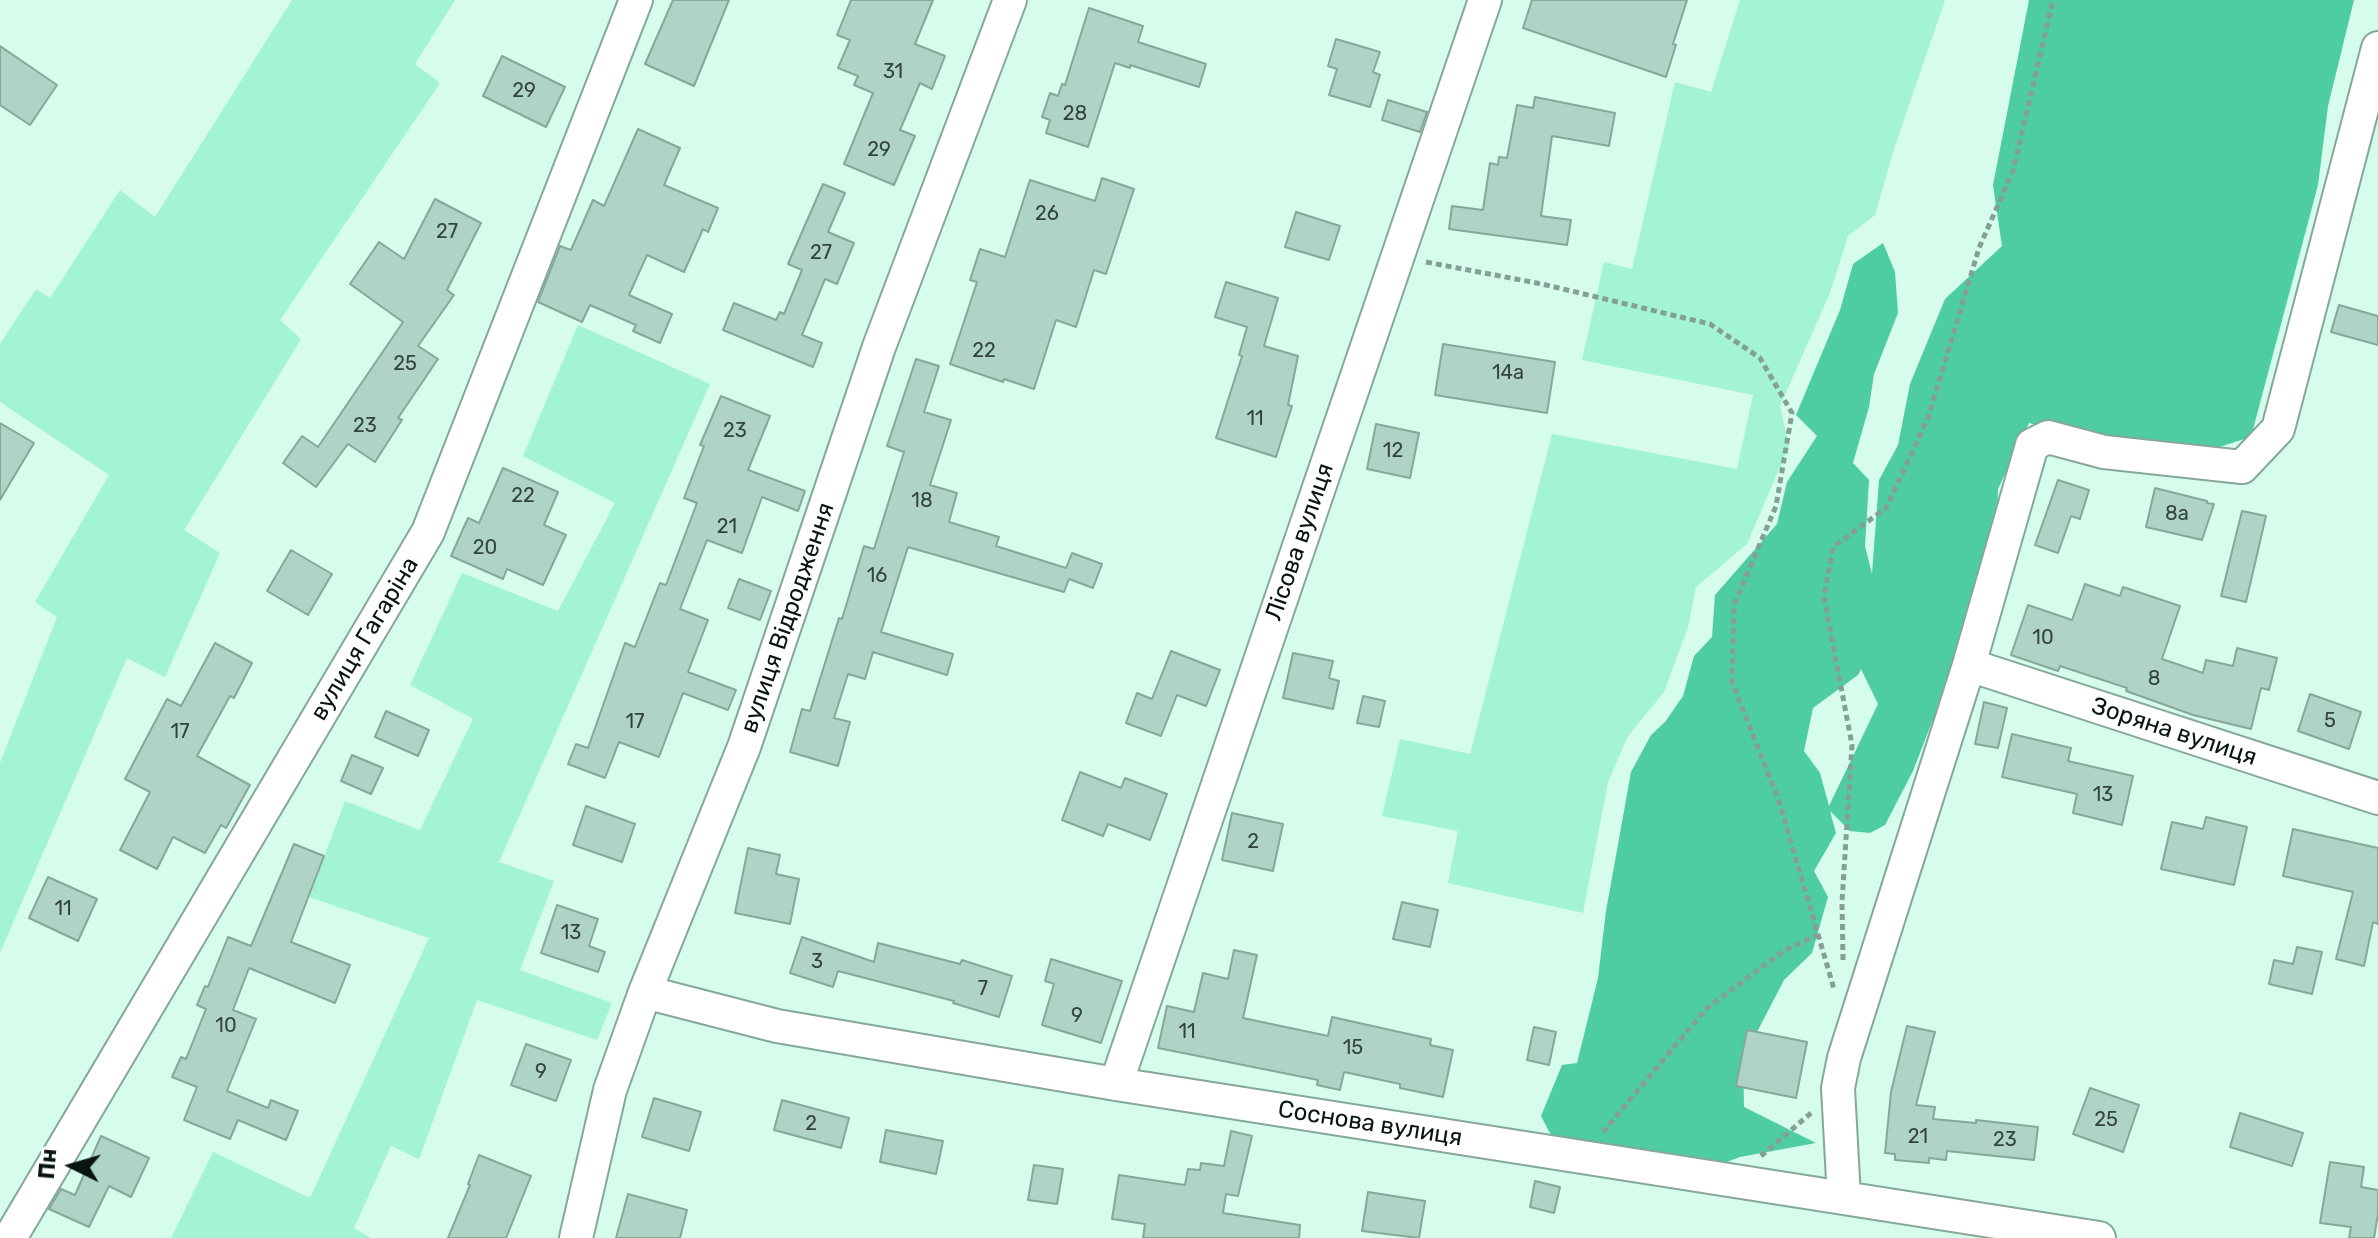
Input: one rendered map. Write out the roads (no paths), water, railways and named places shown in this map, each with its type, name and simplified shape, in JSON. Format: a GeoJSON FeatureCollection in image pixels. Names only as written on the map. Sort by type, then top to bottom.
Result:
{"type":"FeatureCollection","features":[{"type":"Feature","properties":{"kind":"street","name":"вулиця Гагаріна"},"geometry":{"type":"LineString","coordinates":[[10,1238],[428,532],[636,0]]}},
{"type":"Feature","properties":{"kind":"street","name":"вулиця Відродження"},"geometry":{"type":"LineString","coordinates":[[576,1238],[610,1090],[645,992],[744,747],[879,347],[1010,0]]}},
{"type":"Feature","properties":{"kind":"street","name":"Лісова вулиця"},"geometry":{"type":"LineString","coordinates":[[1116,1084],[1485,0]]}},
{"type":"Feature","properties":{"kind":"street"},"geometry":{"type":"LineString","coordinates":[[1844,1198],[1838,1088],[1844,1058],[1969,665],[2032,445],[2048,437],[2104,452],[2242,467],[2278,429],[2378,48]]}},
{"type":"Feature","properties":{"kind":"street","name":"Зоряна вулиця"},"geometry":{"type":"LineString","coordinates":[[1969,665],[2378,798]]}},
{"type":"Feature","properties":{"kind":"street","name":"Соснова вулиця"},"geometry":{"type":"LineString","coordinates":[[645,992],[777,1026],[1116,1084],[2099,1238]]}}]}
